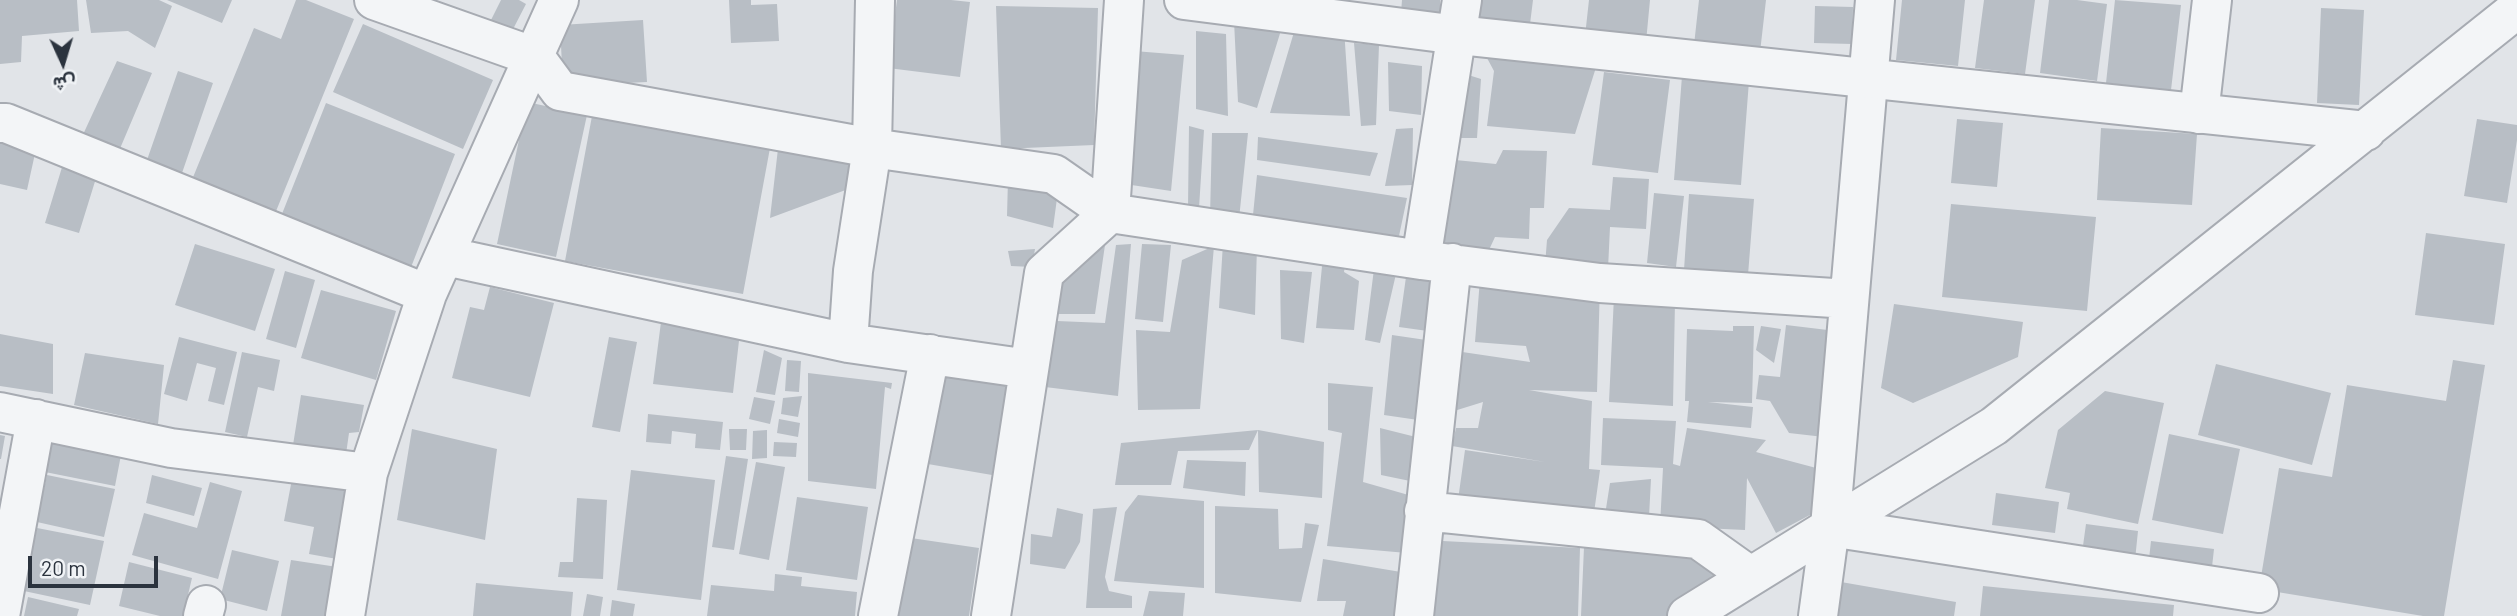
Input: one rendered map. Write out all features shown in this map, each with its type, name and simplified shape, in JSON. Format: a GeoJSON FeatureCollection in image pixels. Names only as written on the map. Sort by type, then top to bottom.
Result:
{"type":"FeatureCollection","features":[{"type":"Feature","properties":{"kind":"street"},"geometry":{"type":"LineString","coordinates":[[374,0],[535,57],[560,91],[872,148],[1054,174],[1110,213],[1600,283],[1849,299]]}},
{"type":"Feature","properties":{"kind":"street"},"geometry":{"type":"LineString","coordinates":[[345,616],[368,472],[428,294],[559,0]]}},
{"type":"Feature","properties":{"kind":"street"},"geometry":{"type":"LineString","coordinates":[[848,343],[853,271],[872,148],[875,0]]}},
{"type":"Feature","properties":{"kind":"street"},"geometry":{"type":"LineString","coordinates":[[991,616],[1044,273],[1110,213],[1124,0]]}},
{"type":"Feature","properties":{"kind":"street"},"geometry":{"type":"LineString","coordinates":[[1184,0],[1460,18],[1867,78],[2366,131]]}},
{"type":"Feature","properties":{"kind":"street"},"geometry":{"type":"LineString","coordinates":[[1818,616],[1829,527],[1875,0]]}},
{"type":"Feature","properties":{"kind":"street"},"geometry":{"type":"LineString","coordinates":[[2199,114],[2212,0]]}},
{"type":"Feature","properties":{"kind":"street"},"geometry":{"type":"LineString","coordinates":[[1687,616],[1994,426],[2517,9]]}},
{"type":"Feature","properties":{"kind":"street"},"geometry":{"type":"LineString","coordinates":[[1414,616],[1424,511],[1437,261],[1460,18]]}},
{"type":"Feature","properties":{"kind":"street"},"geometry":{"type":"LineString","coordinates":[[0,123],[19,128],[428,294]]}},
{"type":"Feature","properties":{"kind":"street"},"geometry":{"type":"LineString","coordinates":[[444,257],[848,343],[1029,369]]}},
{"type":"Feature","properties":{"kind":"street"},"geometry":{"type":"LineString","coordinates":[[877,616],[930,354]]}},
{"type":"Feature","properties":{"kind":"street"},"geometry":{"type":"LineString","coordinates":[[0,616],[18,415],[171,448],[368,472]]}},
{"type":"Feature","properties":{"kind":"street"},"geometry":{"type":"LineString","coordinates":[[1424,511],[1698,539],[1750,576]]}},
{"type":"Feature","properties":{"kind":"street"},"geometry":{"type":"LineString","coordinates":[[1829,527],[2259,593]]}},
{"type":"Feature","properties":{"kind":"building"},"geometry":{"type":"Polygon","coordinates":[[[0,0],[77,0],[79,31],[22,36],[21,62],[0,64],[0,0]]]}},
{"type":"Feature","properties":{"kind":"building"},"geometry":{"type":"Polygon","coordinates":[[[86,0],[159,0],[172,6],[155,48],[128,31],[91,33],[86,0]]]}},
{"type":"Feature","properties":{"kind":"building"},"geometry":{"type":"Polygon","coordinates":[[[167,0],[232,0],[222,23],[167,0]]]}},
{"type":"Feature","properties":{"kind":"building"},"geometry":{"type":"Polygon","coordinates":[[[296,0],[306,0],[354,19],[270,226],[187,192],[254,28],[281,39],[296,0]]]}},
{"type":"Feature","properties":{"kind":"building"},"geometry":{"type":"Polygon","coordinates":[[[501,0],[519,0],[526,4],[510,35],[489,24],[501,0]]]}},
{"type":"Feature","properties":{"kind":"building"},"geometry":{"type":"Polygon","coordinates":[[[729,0],[751,0],[751,5],[777,4],[779,41],[731,43],[729,0]]]}},
{"type":"Feature","properties":{"kind":"building"},"geometry":{"type":"Polygon","coordinates":[[[897,0],[970,2],[960,77],[888,68],[897,0]]]}},
{"type":"Feature","properties":{"kind":"building"},"geometry":{"type":"Polygon","coordinates":[[[1402,0],[1440,0],[1440,17],[1401,13],[1402,0]]]}},
{"type":"Feature","properties":{"kind":"building"},"geometry":{"type":"Polygon","coordinates":[[[1470,0],[1533,0],[1529,32],[1467,23],[1470,0]]]}},
{"type":"Feature","properties":{"kind":"building"},"geometry":{"type":"Polygon","coordinates":[[[1589,0],[1650,0],[1646,42],[1585,36],[1589,0]]]}},
{"type":"Feature","properties":{"kind":"building"},"geometry":{"type":"Polygon","coordinates":[[[1699,0],[1766,0],[1759,61],[1693,54],[1699,0]]]}},
{"type":"Feature","properties":{"kind":"building"},"geometry":{"type":"Polygon","coordinates":[[[1902,0],[1965,0],[1958,66],[1896,60],[1902,0]]]}},
{"type":"Feature","properties":{"kind":"building"},"geometry":{"type":"Polygon","coordinates":[[[1984,0],[2035,0],[2025,74],[1975,68],[1984,0]]]}},
{"type":"Feature","properties":{"kind":"building"},"geometry":{"type":"Polygon","coordinates":[[[2049,0],[2107,4],[2097,81],[2040,73],[2049,0]]]}},
{"type":"Feature","properties":{"kind":"building"},"geometry":{"type":"Polygon","coordinates":[[[2115,0],[2181,5],[2171,90],[2106,83],[2115,0]]]}},
{"type":"Feature","properties":{"kind":"building"},"geometry":{"type":"Polygon","coordinates":[[[996,6],[1098,8],[1094,145],[1001,149],[996,6]]]}},
{"type":"Feature","properties":{"kind":"building"},"geometry":{"type":"Polygon","coordinates":[[[1815,6],[1853,7],[1852,44],[1814,43],[1815,6]]]}},
{"type":"Feature","properties":{"kind":"building"},"geometry":{"type":"Polygon","coordinates":[[[2321,8],[2364,10],[2359,105],[2317,103],[2321,8]]]}},
{"type":"Feature","properties":{"kind":"building"},"geometry":{"type":"Polygon","coordinates":[[[643,20],[647,82],[563,86],[560,25],[643,20]]]}},
{"type":"Feature","properties":{"kind":"building"},"geometry":{"type":"Polygon","coordinates":[[[1234,21],[1282,27],[1257,108],[1238,102],[1234,21]]]}},
{"type":"Feature","properties":{"kind":"building"},"geometry":{"type":"Polygon","coordinates":[[[363,24],[493,80],[463,149],[333,92],[363,24]]]}},
{"type":"Feature","properties":{"kind":"building"},"geometry":{"type":"Polygon","coordinates":[[[1344,29],[1350,116],[1270,113],[1294,32],[1344,29]]]}},
{"type":"Feature","properties":{"kind":"building"},"geometry":{"type":"Polygon","coordinates":[[[1196,31],[1226,34],[1228,116],[1196,109],[1196,31]]]}},
{"type":"Feature","properties":{"kind":"building"},"geometry":{"type":"Polygon","coordinates":[[[1354,43],[1379,45],[1376,125],[1361,126],[1354,43]]]}},
{"type":"Feature","properties":{"kind":"building"},"geometry":{"type":"Polygon","coordinates":[[[1488,47],[1598,61],[1575,134],[1487,126],[1494,71],[1487,58],[1488,47]]]}},
{"type":"Feature","properties":{"kind":"building"},"geometry":{"type":"Polygon","coordinates":[[[1134,51],[1184,55],[1171,191],[1125,184],[1134,51]]]}},
{"type":"Feature","properties":{"kind":"building"},"geometry":{"type":"Polygon","coordinates":[[[117,61],[152,73],[116,158],[80,141],[117,61]]]}},
{"type":"Feature","properties":{"kind":"building"},"geometry":{"type":"Polygon","coordinates":[[[1388,62],[1422,66],[1421,115],[1389,111],[1388,62]]]}},
{"type":"Feature","properties":{"kind":"building"},"geometry":{"type":"Polygon","coordinates":[[[178,71],[213,83],[182,173],[147,160],[178,71]]]}},
{"type":"Feature","properties":{"kind":"building"},"geometry":{"type":"Polygon","coordinates":[[[1604,72],[1670,80],[1658,173],[1592,165],[1604,72]]]}},
{"type":"Feature","properties":{"kind":"building"},"geometry":{"type":"Polygon","coordinates":[[[1462,73],[1481,79],[1477,138],[1458,138],[1462,73]]]}},
{"type":"Feature","properties":{"kind":"building"},"geometry":{"type":"Polygon","coordinates":[[[1682,76],[1749,81],[1741,185],[1674,180],[1682,76]]]}},
{"type":"Feature","properties":{"kind":"building"},"geometry":{"type":"Polygon","coordinates":[[[527,102],[587,115],[556,257],[497,244],[527,102]]]}},
{"type":"Feature","properties":{"kind":"building"},"geometry":{"type":"Polygon","coordinates":[[[326,103],[455,154],[408,275],[278,224],[326,103]]]}},
{"type":"Feature","properties":{"kind":"building"},"geometry":{"type":"Polygon","coordinates":[[[592,116],[770,148],[743,294],[565,261],[592,116]]]}},
{"type":"Feature","properties":{"kind":"building"},"geometry":{"type":"Polygon","coordinates":[[[1957,119],[2003,123],[1997,187],[1951,183],[1957,119]]]}},
{"type":"Feature","properties":{"kind":"building"},"geometry":{"type":"Polygon","coordinates":[[[2477,119],[2517,125],[2507,203],[2464,196],[2477,119]]]}},
{"type":"Feature","properties":{"kind":"building"},"geometry":{"type":"Polygon","coordinates":[[[1189,126],[1204,130],[1199,208],[1188,207],[1189,126]]]}},
{"type":"Feature","properties":{"kind":"building"},"geometry":{"type":"Polygon","coordinates":[[[1413,128],[1412,185],[1385,186],[1396,129],[1413,128]]]}},
{"type":"Feature","properties":{"kind":"building"},"geometry":{"type":"Polygon","coordinates":[[[2101,128],[2197,134],[2192,205],[2097,200],[2101,128]]]}},
{"type":"Feature","properties":{"kind":"building"},"geometry":{"type":"Polygon","coordinates":[[[1212,133],[1248,133],[1239,219],[1210,217],[1212,133]]]}},
{"type":"Feature","properties":{"kind":"building"},"geometry":{"type":"Polygon","coordinates":[[[1258,137],[1378,153],[1370,176],[1257,160],[1258,137]]]}},
{"type":"Feature","properties":{"kind":"building"},"geometry":{"type":"Polygon","coordinates":[[[779,140],[855,148],[851,188],[770,218],[779,140]]]}},
{"type":"Feature","properties":{"kind":"building"},"geometry":{"type":"Polygon","coordinates":[[[0,141],[36,149],[27,190],[0,184],[0,141]]]}},
{"type":"Feature","properties":{"kind":"building"},"geometry":{"type":"Polygon","coordinates":[[[1503,150],[1547,151],[1544,208],[1530,208],[1529,239],[1495,237],[1488,252],[1436,247],[1445,159],[1496,164],[1503,150]]]}},
{"type":"Feature","properties":{"kind":"building"},"geometry":{"type":"Polygon","coordinates":[[[63,164],[97,175],[79,233],[45,223],[63,164]]]}},
{"type":"Feature","properties":{"kind":"building"},"geometry":{"type":"Polygon","coordinates":[[[1257,175],[1407,198],[1399,236],[1253,215],[1257,175]]]}},
{"type":"Feature","properties":{"kind":"building"},"geometry":{"type":"Polygon","coordinates":[[[1613,177],[1649,179],[1646,229],[1610,227],[1608,269],[1545,265],[1547,240],[1569,208],[1610,210],[1613,177]]]}},
{"type":"Feature","properties":{"kind":"building"},"geometry":{"type":"Polygon","coordinates":[[[1008,179],[1058,191],[1053,228],[1007,216],[1008,179]]]}},
{"type":"Feature","properties":{"kind":"building"},"geometry":{"type":"Polygon","coordinates":[[[1654,193],[1684,196],[1676,267],[1647,263],[1654,193]]]}},
{"type":"Feature","properties":{"kind":"building"},"geometry":{"type":"Polygon","coordinates":[[[1689,194],[1754,199],[1748,275],[1684,270],[1689,194]]]}},
{"type":"Feature","properties":{"kind":"building"},"geometry":{"type":"Polygon","coordinates":[[[1951,204],[2096,217],[2087,311],[1942,297],[1951,204]]]}},
{"type":"Feature","properties":{"kind":"building"},"geometry":{"type":"Polygon","coordinates":[[[2426,233],[2505,244],[2494,325],[2415,315],[2426,233]]]}},
{"type":"Feature","properties":{"kind":"building"},"geometry":{"type":"Polygon","coordinates":[[[1223,243],[1257,246],[1255,315],[1219,308],[1223,243]]]}},
{"type":"Feature","properties":{"kind":"building"},"geometry":{"type":"Polygon","coordinates":[[[195,244],[275,269],[255,331],[175,305],[195,244]]]}},
{"type":"Feature","properties":{"kind":"building"},"geometry":{"type":"Polygon","coordinates":[[[1131,244],[1118,396],[1037,386],[1057,321],[1105,323],[1116,245],[1131,244]]]}},
{"type":"Feature","properties":{"kind":"building"},"geometry":{"type":"Polygon","coordinates":[[[1142,244],[1171,245],[1163,322],[1135,319],[1142,244]]]}},
{"type":"Feature","properties":{"kind":"building"},"geometry":{"type":"Polygon","coordinates":[[[1105,245],[1095,314],[1051,314],[1057,282],[1089,247],[1105,245]]]}},
{"type":"Feature","properties":{"kind":"building"},"geometry":{"type":"Polygon","coordinates":[[[1214,246],[1200,409],[1138,410],[1136,330],[1170,332],[1182,260],[1214,246]]]}},
{"type":"Feature","properties":{"kind":"building"},"geometry":{"type":"Polygon","coordinates":[[[1035,249],[1032,267],[1011,266],[1008,251],[1035,249]]]}},
{"type":"Feature","properties":{"kind":"building"},"geometry":{"type":"Polygon","coordinates":[[[1323,256],[1346,259],[1344,272],[1359,281],[1354,330],[1316,328],[1323,256]]]}},
{"type":"Feature","properties":{"kind":"building"},"geometry":{"type":"Polygon","coordinates":[[[1374,269],[1396,274],[1380,343],[1365,340],[1374,269]]]}},
{"type":"Feature","properties":{"kind":"building"},"geometry":{"type":"Polygon","coordinates":[[[1280,270],[1312,272],[1304,343],[1281,339],[1280,270]]]}},
{"type":"Feature","properties":{"kind":"building"},"geometry":{"type":"Polygon","coordinates":[[[285,271],[315,280],[296,348],[266,339],[285,271]]]}},
{"type":"Feature","properties":{"kind":"building"},"geometry":{"type":"Polygon","coordinates":[[[1406,277],[1439,282],[1435,332],[1399,327],[1406,277]]]}},
{"type":"Feature","properties":{"kind":"building"},"geometry":{"type":"Polygon","coordinates":[[[1480,279],[1600,283],[1597,392],[1529,390],[1592,401],[1589,469],[1600,470],[1592,527],[1457,507],[1465,450],[1545,462],[1452,446],[1456,428],[1478,428],[1483,402],[1454,411],[1442,349],[1530,362],[1526,346],[1475,342],[1480,279]]]}},
{"type":"Feature","properties":{"kind":"building"},"geometry":{"type":"Polygon","coordinates":[[[490,287],[554,303],[530,397],[452,378],[470,307],[484,310],[490,287]]]}},
{"type":"Feature","properties":{"kind":"building"},"geometry":{"type":"Polygon","coordinates":[[[321,290],[396,311],[376,380],[301,358],[321,290]]]}},
{"type":"Feature","properties":{"kind":"building"},"geometry":{"type":"Polygon","coordinates":[[[1614,296],[1675,301],[1673,406],[1609,402],[1614,296]]]}},
{"type":"Feature","properties":{"kind":"building"},"geometry":{"type":"Polygon","coordinates":[[[1894,304],[2023,322],[2018,357],[1913,403],[1881,388],[1894,304]]]}},
{"type":"Feature","properties":{"kind":"building"},"geometry":{"type":"Polygon","coordinates":[[[661,322],[740,332],[733,393],[653,384],[661,322]]]}},
{"type":"Feature","properties":{"kind":"building"},"geometry":{"type":"Polygon","coordinates":[[[1786,325],[1836,331],[1824,437],[1789,433],[1770,401],[1756,399],[1759,375],[1780,377],[1786,325]]]}},
{"type":"Feature","properties":{"kind":"building"},"geometry":{"type":"Polygon","coordinates":[[[1733,326],[1754,326],[1752,403],[1708,402],[1753,407],[1751,428],[1687,422],[1687,329],[1733,331],[1733,326]]]}},
{"type":"Feature","properties":{"kind":"building"},"geometry":{"type":"Polygon","coordinates":[[[1761,326],[1781,329],[1774,363],[1756,350],[1761,326]]]}},
{"type":"Feature","properties":{"kind":"building"},"geometry":{"type":"Polygon","coordinates":[[[0,334],[53,344],[53,394],[0,386],[0,334]]]}},
{"type":"Feature","properties":{"kind":"building"},"geometry":{"type":"Polygon","coordinates":[[[1392,335],[1433,341],[1425,421],[1384,415],[1392,335]]]}},
{"type":"Feature","properties":{"kind":"building"},"geometry":{"type":"Polygon","coordinates":[[[179,337],[237,352],[224,405],[208,401],[216,368],[197,363],[187,401],[164,394],[179,337]]]}},
{"type":"Feature","properties":{"kind":"building"},"geometry":{"type":"Polygon","coordinates":[[[609,337],[637,342],[620,432],[592,427],[609,337]]]}},
{"type":"Feature","properties":{"kind":"building"},"geometry":{"type":"Polygon","coordinates":[[[764,350],[782,358],[775,395],[756,392],[764,350]]]}},
{"type":"Feature","properties":{"kind":"building"},"geometry":{"type":"Polygon","coordinates":[[[242,352],[280,360],[274,391],[258,387],[247,437],[225,432],[242,352]]]}},
{"type":"Feature","properties":{"kind":"building"},"geometry":{"type":"Polygon","coordinates":[[[85,353],[164,365],[158,424],[74,405],[85,353]]]}},
{"type":"Feature","properties":{"kind":"building"},"geometry":{"type":"Polygon","coordinates":[[[787,360],[801,361],[799,392],[785,391],[787,360]]]}},
{"type":"Feature","properties":{"kind":"building"},"geometry":{"type":"Polygon","coordinates":[[[2453,360],[2485,365],[2444,616],[2423,616],[2259,589],[2279,468],[2332,477],[2347,385],[2446,401],[2453,360]]]}},
{"type":"Feature","properties":{"kind":"building"},"geometry":{"type":"Polygon","coordinates":[[[940,363],[1009,375],[992,475],[922,463],[940,363]]]}},
{"type":"Feature","properties":{"kind":"building"},"geometry":{"type":"Polygon","coordinates":[[[2216,364],[2331,393],[2312,465],[2198,435],[2216,364]]]}},
{"type":"Feature","properties":{"kind":"building"},"geometry":{"type":"Polygon","coordinates":[[[808,373],[892,383],[891,389],[885,387],[876,489],[808,481],[808,373]]]}},
{"type":"Feature","properties":{"kind":"building"},"geometry":{"type":"Polygon","coordinates":[[[1328,383],[1373,387],[1363,482],[1412,496],[1407,553],[1327,546],[1342,433],[1328,430],[1328,383]]]}},
{"type":"Feature","properties":{"kind":"building"},"geometry":{"type":"Polygon","coordinates":[[[2105,391],[2164,403],[2138,524],[2067,509],[2070,493],[2045,488],[2058,430],[2105,391]]]}},
{"type":"Feature","properties":{"kind":"building"},"geometry":{"type":"Polygon","coordinates":[[[301,395],[364,405],[359,432],[349,433],[346,454],[293,445],[301,395]]]}},
{"type":"Feature","properties":{"kind":"building"},"geometry":{"type":"Polygon","coordinates":[[[802,396],[798,417],[781,414],[783,398],[802,396]]]}},
{"type":"Feature","properties":{"kind":"building"},"geometry":{"type":"Polygon","coordinates":[[[754,397],[775,401],[770,424],[749,419],[754,397]]]}},
{"type":"Feature","properties":{"kind":"building"},"geometry":{"type":"Polygon","coordinates":[[[648,414],[723,422],[720,450],[695,448],[696,434],[672,431],[671,444],[646,442],[648,414]]]}},
{"type":"Feature","properties":{"kind":"building"},"geometry":{"type":"Polygon","coordinates":[[[1603,418],[1676,421],[1673,464],[1680,466],[1687,428],[1766,440],[1756,452],[1820,469],[1825,507],[1776,533],[1747,478],[1745,530],[1660,526],[1663,468],[1601,465],[1603,418]]]}},
{"type":"Feature","properties":{"kind":"building"},"geometry":{"type":"Polygon","coordinates":[[[779,419],[800,423],[798,437],[777,433],[779,419]]]}},
{"type":"Feature","properties":{"kind":"building"},"geometry":{"type":"Polygon","coordinates":[[[1380,428],[1420,438],[1415,482],[1381,475],[1380,428]]]}},
{"type":"Feature","properties":{"kind":"building"},"geometry":{"type":"Polygon","coordinates":[[[412,429],[497,449],[485,540],[397,520],[412,429]]]}},
{"type":"Feature","properties":{"kind":"building"},"geometry":{"type":"Polygon","coordinates":[[[729,429],[747,429],[746,450],[730,450],[729,429]]]}},
{"type":"Feature","properties":{"kind":"building"},"geometry":{"type":"Polygon","coordinates":[[[767,430],[767,458],[752,459],[753,431],[767,430]]]}},
{"type":"Feature","properties":{"kind":"building"},"geometry":{"type":"Polygon","coordinates":[[[1258,430],[1249,450],[1178,451],[1171,485],[1115,485],[1121,443],[1258,430]]]}},
{"type":"Feature","properties":{"kind":"building"},"geometry":{"type":"Polygon","coordinates":[[[1258,430],[1324,442],[1322,498],[1259,492],[1258,430]]]}},
{"type":"Feature","properties":{"kind":"building"},"geometry":{"type":"Polygon","coordinates":[[[2169,434],[2240,449],[2223,534],[2152,520],[2169,434]]]}},
{"type":"Feature","properties":{"kind":"building"},"geometry":{"type":"Polygon","coordinates":[[[0,435],[5,436],[1,459],[0,459],[0,435]]]}},
{"type":"Feature","properties":{"kind":"building"},"geometry":{"type":"Polygon","coordinates":[[[51,441],[121,455],[115,486],[45,472],[51,441]]]}},
{"type":"Feature","properties":{"kind":"building"},"geometry":{"type":"Polygon","coordinates":[[[774,442],[797,443],[796,457],[773,456],[774,442]]]}},
{"type":"Feature","properties":{"kind":"building"},"geometry":{"type":"Polygon","coordinates":[[[726,456],[748,459],[734,550],[712,547],[726,456]]]}},
{"type":"Feature","properties":{"kind":"building"},"geometry":{"type":"Polygon","coordinates":[[[1187,460],[1246,462],[1245,496],[1183,488],[1187,460]]]}},
{"type":"Feature","properties":{"kind":"building"},"geometry":{"type":"Polygon","coordinates":[[[756,462],[785,467],[769,560],[739,554],[756,462]]]}},
{"type":"Feature","properties":{"kind":"building"},"geometry":{"type":"Polygon","coordinates":[[[631,470],[715,480],[701,600],[617,590],[631,470]]]}},
{"type":"Feature","properties":{"kind":"building"},"geometry":{"type":"Polygon","coordinates":[[[47,475],[115,489],[104,537],[37,522],[47,475]]]}},
{"type":"Feature","properties":{"kind":"building"},"geometry":{"type":"Polygon","coordinates":[[[152,475],[202,488],[194,516],[146,503],[152,475]]]}},
{"type":"Feature","properties":{"kind":"building"},"geometry":{"type":"Polygon","coordinates":[[[292,479],[362,492],[348,561],[309,554],[314,527],[284,521],[292,479]]]}},
{"type":"Feature","properties":{"kind":"building"},"geometry":{"type":"Polygon","coordinates":[[[1651,479],[1649,517],[1605,515],[1610,483],[1651,479]]]}},
{"type":"Feature","properties":{"kind":"building"},"geometry":{"type":"Polygon","coordinates":[[[210,482],[242,491],[218,579],[132,555],[144,513],[197,528],[210,482]]]}},
{"type":"Feature","properties":{"kind":"building"},"geometry":{"type":"Polygon","coordinates":[[[1996,493],[2059,502],[2055,533],[1992,525],[1996,493]]]}},
{"type":"Feature","properties":{"kind":"building"},"geometry":{"type":"Polygon","coordinates":[[[1138,495],[1204,501],[1204,588],[1114,581],[1125,512],[1138,495]]]}},
{"type":"Feature","properties":{"kind":"building"},"geometry":{"type":"Polygon","coordinates":[[[797,497],[868,507],[857,580],[786,570],[797,497]]]}},
{"type":"Feature","properties":{"kind":"building"},"geometry":{"type":"Polygon","coordinates":[[[577,498],[607,500],[603,579],[558,577],[560,562],[573,562],[577,498]]]}},
{"type":"Feature","properties":{"kind":"building"},"geometry":{"type":"Polygon","coordinates":[[[1215,506],[1278,509],[1279,549],[1302,548],[1305,523],[1319,525],[1301,602],[1215,593],[1215,506]]]}},
{"type":"Feature","properties":{"kind":"building"},"geometry":{"type":"Polygon","coordinates":[[[1117,507],[1105,577],[1109,591],[1132,596],[1132,608],[1086,608],[1093,509],[1117,507]]]}},
{"type":"Feature","properties":{"kind":"building"},"geometry":{"type":"Polygon","coordinates":[[[1057,508],[1083,514],[1080,542],[1065,569],[1030,564],[1031,534],[1052,537],[1057,508]]]}},
{"type":"Feature","properties":{"kind":"building"},"geometry":{"type":"Polygon","coordinates":[[[2086,524],[2138,531],[2135,560],[2082,553],[2086,524]]]}},
{"type":"Feature","properties":{"kind":"building"},"geometry":{"type":"Polygon","coordinates":[[[37,528],[104,541],[90,605],[24,591],[37,528]]]}},
{"type":"Feature","properties":{"kind":"building"},"geometry":{"type":"Polygon","coordinates":[[[904,537],[979,548],[969,616],[892,616],[904,537]]]}},
{"type":"Feature","properties":{"kind":"building"},"geometry":{"type":"Polygon","coordinates":[[[1423,540],[1580,548],[1578,616],[1420,616],[1423,540]]]}},
{"type":"Feature","properties":{"kind":"building"},"geometry":{"type":"Polygon","coordinates":[[[2151,541],[2214,549],[2211,576],[2148,568],[2151,541]]]}},
{"type":"Feature","properties":{"kind":"building"},"geometry":{"type":"Polygon","coordinates":[[[1584,547],[1702,551],[1722,579],[1670,616],[1581,616],[1584,547]]]}},
{"type":"Feature","properties":{"kind":"building"},"geometry":{"type":"Polygon","coordinates":[[[232,550],[279,561],[267,611],[220,599],[232,550]]]}},
{"type":"Feature","properties":{"kind":"building"},"geometry":{"type":"Polygon","coordinates":[[[1323,559],[1407,573],[1402,616],[1343,616],[1346,601],[1317,601],[1323,559]]]}},
{"type":"Feature","properties":{"kind":"building"},"geometry":{"type":"Polygon","coordinates":[[[291,560],[344,568],[335,616],[281,616],[291,560]]]}},
{"type":"Feature","properties":{"kind":"building"},"geometry":{"type":"Polygon","coordinates":[[[129,562],[192,578],[183,616],[160,616],[119,606],[129,562]]]}},
{"type":"Feature","properties":{"kind":"building"},"geometry":{"type":"Polygon","coordinates":[[[775,574],[802,577],[801,586],[857,592],[855,616],[707,616],[711,585],[774,591],[775,574]]]}},
{"type":"Feature","properties":{"kind":"building"},"geometry":{"type":"Polygon","coordinates":[[[1841,582],[1956,602],[1954,616],[1835,616],[1841,582]]]}},
{"type":"Feature","properties":{"kind":"building"},"geometry":{"type":"Polygon","coordinates":[[[476,583],[573,592],[571,616],[473,616],[476,583]]]}},
{"type":"Feature","properties":{"kind":"building"},"geometry":{"type":"Polygon","coordinates":[[[1983,586],[2174,605],[2173,616],[1980,616],[1983,586]]]}},
{"type":"Feature","properties":{"kind":"building"},"geometry":{"type":"Polygon","coordinates":[[[1149,591],[1185,593],[1183,616],[1143,616],[1149,591]]]}},
{"type":"Feature","properties":{"kind":"building"},"geometry":{"type":"Polygon","coordinates":[[[587,594],[603,597],[600,616],[583,616],[587,594]]]}},
{"type":"Feature","properties":{"kind":"building"},"geometry":{"type":"Polygon","coordinates":[[[28,597],[79,609],[77,616],[24,616],[28,597]]]}},
{"type":"Feature","properties":{"kind":"building"},"geometry":{"type":"Polygon","coordinates":[[[612,600],[635,604],[633,616],[610,616],[612,600]]]}}]}
